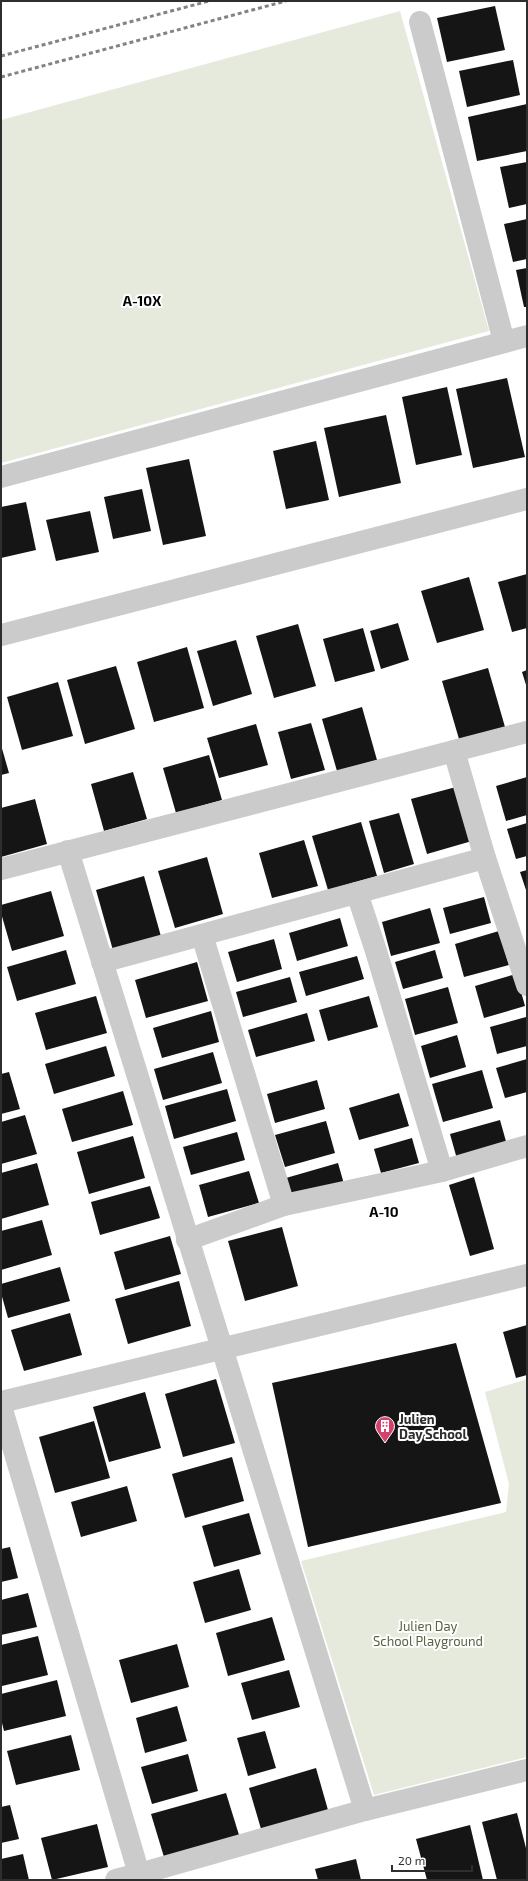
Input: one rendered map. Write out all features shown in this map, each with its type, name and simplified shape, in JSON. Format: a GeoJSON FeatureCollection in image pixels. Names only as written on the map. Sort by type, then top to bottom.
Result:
{"type":"FeatureCollection","features":[{"type":"Feature","properties":{"kind":"street"},"geometry":{"type":"LineString","coordinates":[[420,22],[504,342]]}},
{"type":"Feature","properties":{"kind":"street"},"geometry":{"type":"LineString","coordinates":[[1,477],[527,336]]}},
{"type":"Feature","properties":{"kind":"street"},"geometry":{"type":"LineString","coordinates":[[1,635],[527,499]]}},
{"type":"Feature","properties":{"kind":"street"},"geometry":{"type":"LineString","coordinates":[[1,869],[527,732]]}},
{"type":"Feature","properties":{"kind":"street"},"geometry":{"type":"LineString","coordinates":[[454,751],[485,858],[527,985]]}},
{"type":"Feature","properties":{"kind":"street"},"geometry":{"type":"LineString","coordinates":[[68,851],[187,1240],[365,1810]]}},
{"type":"Feature","properties":{"kind":"street"},"geometry":{"type":"LineString","coordinates":[[102,962],[485,858]]}},
{"type":"Feature","properties":{"kind":"street"},"geometry":{"type":"LineString","coordinates":[[357,893],[376,951],[442,1171]]}},
{"type":"Feature","properties":{"kind":"street"},"geometry":{"type":"LineString","coordinates":[[202,935],[284,1205]]}},
{"type":"Feature","properties":{"kind":"street"},"geometry":{"type":"LineString","coordinates":[[187,1240],[284,1205],[442,1171],[527,1146]]}},
{"type":"Feature","properties":{"kind":"street"},"geometry":{"type":"LineString","coordinates":[[1,1402],[527,1275]]}},
{"type":"Feature","properties":{"kind":"street"},"geometry":{"type":"LineString","coordinates":[[1,1406],[140,1877]]}},
{"type":"Feature","properties":{"kind":"street"},"geometry":{"type":"LineString","coordinates":[[116,1880],[140,1877],[365,1810],[527,1770]]}},
{"type":"Feature","properties":{"kind":"green space"},"geometry":{"type":"Polygon","coordinates":[[[400,11],[489,331],[1,463],[1,120],[400,11]]]}},
{"type":"Feature","properties":{"kind":"green space","name":"Julien Day School Playground"},"geometry":{"type":"Polygon","coordinates":[[[527,1379],[527,1757],[374,1795],[301,1561],[506,1512],[509,1484],[485,1392],[527,1379]]]}},
{"type":"Feature","properties":{"kind":"building"},"geometry":{"type":"Polygon","coordinates":[[[495,6],[505,50],[447,62],[437,18],[495,6]]]}},
{"type":"Feature","properties":{"kind":"building"},"geometry":{"type":"Polygon","coordinates":[[[513,60],[520,95],[467,107],[459,71],[513,60]]]}},
{"type":"Feature","properties":{"kind":"building"},"geometry":{"type":"Polygon","coordinates":[[[527,104],[527,151],[477,161],[468,117],[527,104]]]}},
{"type":"Feature","properties":{"kind":"building"},"geometry":{"type":"Polygon","coordinates":[[[527,162],[527,204],[509,208],[500,167],[527,162]]]}},
{"type":"Feature","properties":{"kind":"building"},"geometry":{"type":"Polygon","coordinates":[[[527,219],[527,259],[513,262],[504,224],[527,219]]]}},
{"type":"Feature","properties":{"kind":"building"},"geometry":{"type":"Polygon","coordinates":[[[527,268],[527,307],[524,307],[516,270],[527,268]]]}},
{"type":"Feature","properties":{"kind":"building"},"geometry":{"type":"Polygon","coordinates":[[[507,378],[525,457],[473,468],[456,389],[507,378]]]}},
{"type":"Feature","properties":{"kind":"building"},"geometry":{"type":"Polygon","coordinates":[[[447,387],[462,455],[416,465],[402,397],[447,387]]]}},
{"type":"Feature","properties":{"kind":"building"},"geometry":{"type":"Polygon","coordinates":[[[386,415],[401,483],[339,497],[324,428],[386,415]]]}},
{"type":"Feature","properties":{"kind":"building"},"geometry":{"type":"Polygon","coordinates":[[[316,441],[329,500],[286,509],[273,451],[316,441]]]}},
{"type":"Feature","properties":{"kind":"building"},"geometry":{"type":"Polygon","coordinates":[[[189,459],[206,536],[163,545],[146,468],[189,459]]]}},
{"type":"Feature","properties":{"kind":"building"},"geometry":{"type":"Polygon","coordinates":[[[142,489],[151,531],[113,539],[104,497],[142,489]]]}},
{"type":"Feature","properties":{"kind":"building"},"geometry":{"type":"Polygon","coordinates":[[[26,502],[36,550],[1,558],[1,507],[26,502]]]}},
{"type":"Feature","properties":{"kind":"building"},"geometry":{"type":"Polygon","coordinates":[[[90,511],[99,552],[56,561],[46,520],[90,511]]]}},
{"type":"Feature","properties":{"kind":"building"},"geometry":{"type":"Polygon","coordinates":[[[527,574],[527,628],[512,632],[498,582],[527,574]]]}},
{"type":"Feature","properties":{"kind":"building"},"geometry":{"type":"Polygon","coordinates":[[[469,577],[484,630],[437,643],[421,591],[469,577]]]}},
{"type":"Feature","properties":{"kind":"building"},"geometry":{"type":"Polygon","coordinates":[[[398,623],[409,660],[381,669],[370,631],[398,623]]]}},
{"type":"Feature","properties":{"kind":"building"},"geometry":{"type":"Polygon","coordinates":[[[298,624],[316,686],[274,698],[256,636],[298,624]]]}},
{"type":"Feature","properties":{"kind":"building"},"geometry":{"type":"Polygon","coordinates":[[[363,628],[375,671],[335,682],[323,639],[363,628]]]}},
{"type":"Feature","properties":{"kind":"building"},"geometry":{"type":"Polygon","coordinates":[[[236,640],[252,694],[213,706],[197,651],[236,640]]]}},
{"type":"Feature","properties":{"kind":"building"},"geometry":{"type":"Polygon","coordinates":[[[187,647],[204,708],[154,722],[137,662],[187,647]]]}},
{"type":"Feature","properties":{"kind":"building"},"geometry":{"type":"Polygon","coordinates":[[[116,666],[135,729],[85,744],[67,680],[116,666]]]}},
{"type":"Feature","properties":{"kind":"building"},"geometry":{"type":"Polygon","coordinates":[[[488,668],[505,727],[459,739],[442,681],[488,668]]]}},
{"type":"Feature","properties":{"kind":"building"},"geometry":{"type":"Polygon","coordinates":[[[527,670],[527,688],[522,672],[527,670]]]}},
{"type":"Feature","properties":{"kind":"building"},"geometry":{"type":"Polygon","coordinates":[[[58,682],[73,736],[22,750],[7,697],[58,682]]]}},
{"type":"Feature","properties":{"kind":"building"},"geometry":{"type":"Polygon","coordinates":[[[362,707],[377,760],[337,771],[322,719],[362,707]]]}},
{"type":"Feature","properties":{"kind":"building"},"geometry":{"type":"Polygon","coordinates":[[[311,723],[325,770],[291,779],[278,732],[311,723]]]}},
{"type":"Feature","properties":{"kind":"building"},"geometry":{"type":"Polygon","coordinates":[[[256,724],[268,765],[219,778],[207,738],[256,724]]]}},
{"type":"Feature","properties":{"kind":"building"},"geometry":{"type":"Polygon","coordinates":[[[1,745],[9,773],[1,775],[1,745]]]}},
{"type":"Feature","properties":{"kind":"building"},"geometry":{"type":"Polygon","coordinates":[[[209,755],[222,800],[176,813],[163,768],[209,755]]]}},
{"type":"Feature","properties":{"kind":"building"},"geometry":{"type":"Polygon","coordinates":[[[133,772],[147,819],[104,831],[91,784],[133,772]]]}},
{"type":"Feature","properties":{"kind":"building"},"geometry":{"type":"Polygon","coordinates":[[[527,777],[527,815],[506,821],[496,786],[527,777]]]}},
{"type":"Feature","properties":{"kind":"building"},"geometry":{"type":"Polygon","coordinates":[[[456,787],[472,841],[427,854],[411,799],[456,787]]]}},
{"type":"Feature","properties":{"kind":"building"},"geometry":{"type":"Polygon","coordinates":[[[35,799],[47,844],[1,857],[1,808],[35,799]]]}},
{"type":"Feature","properties":{"kind":"building"},"geometry":{"type":"Polygon","coordinates":[[[399,813],[414,864],[384,873],[369,821],[399,813]]]}},
{"type":"Feature","properties":{"kind":"building"},"geometry":{"type":"Polygon","coordinates":[[[361,822],[377,876],[328,890],[312,836],[361,822]]]}},
{"type":"Feature","properties":{"kind":"building"},"geometry":{"type":"Polygon","coordinates":[[[527,823],[527,856],[516,859],[507,829],[527,823]]]}},
{"type":"Feature","properties":{"kind":"building"},"geometry":{"type":"Polygon","coordinates":[[[304,840],[318,886],[272,898],[259,853],[304,840]]]}},
{"type":"Feature","properties":{"kind":"building"},"geometry":{"type":"Polygon","coordinates":[[[207,857],[223,914],[175,928],[158,871],[207,857]]]}},
{"type":"Feature","properties":{"kind":"building"},"geometry":{"type":"Polygon","coordinates":[[[527,870],[527,893],[520,872],[527,870]]]}},
{"type":"Feature","properties":{"kind":"building"},"geometry":{"type":"Polygon","coordinates":[[[144,876],[162,940],[114,954],[96,890],[144,876]]]}},
{"type":"Feature","properties":{"kind":"building"},"geometry":{"type":"Polygon","coordinates":[[[51,891],[64,936],[12,951],[1,913],[1,905],[51,891]]]}},
{"type":"Feature","properties":{"kind":"building"},"geometry":{"type":"Polygon","coordinates":[[[484,897],[491,923],[450,934],[443,908],[484,897]]]}},
{"type":"Feature","properties":{"kind":"building"},"geometry":{"type":"Polygon","coordinates":[[[430,908],[440,943],[391,956],[382,922],[430,908]]]}},
{"type":"Feature","properties":{"kind":"building"},"geometry":{"type":"Polygon","coordinates":[[[340,918],[348,946],[297,961],[289,933],[340,918]]]}},
{"type":"Feature","properties":{"kind":"building"},"geometry":{"type":"Polygon","coordinates":[[[499,931],[509,965],[464,977],[455,944],[499,931]]]}},
{"type":"Feature","properties":{"kind":"building"},"geometry":{"type":"Polygon","coordinates":[[[274,939],[282,969],[237,982],[228,952],[274,939]]]}},
{"type":"Feature","properties":{"kind":"building"},"geometry":{"type":"Polygon","coordinates":[[[66,950],[76,984],[17,1001],[7,967],[66,950]]]}},
{"type":"Feature","properties":{"kind":"building"},"geometry":{"type":"Polygon","coordinates":[[[435,950],[443,978],[403,989],[395,962],[435,950]]]}},
{"type":"Feature","properties":{"kind":"building"},"geometry":{"type":"Polygon","coordinates":[[[357,956],[364,979],[306,996],[299,972],[357,956]]]}},
{"type":"Feature","properties":{"kind":"building"},"geometry":{"type":"Polygon","coordinates":[[[197,962],[208,1001],[146,1018],[135,980],[197,962]]]}},
{"type":"Feature","properties":{"kind":"building"},"geometry":{"type":"Polygon","coordinates":[[[516,974],[525,1006],[484,1018],[475,986],[516,974]]]}},
{"type":"Feature","properties":{"kind":"building"},"geometry":{"type":"Polygon","coordinates":[[[290,977],[297,1002],[243,1017],[236,992],[290,977]]]}},
{"type":"Feature","properties":{"kind":"building"},"geometry":{"type":"Polygon","coordinates":[[[448,987],[458,1023],[415,1035],[405,999],[448,987]]]}},
{"type":"Feature","properties":{"kind":"building"},"geometry":{"type":"Polygon","coordinates":[[[96,996],[107,1033],[46,1050],[35,1013],[96,996]]]}},
{"type":"Feature","properties":{"kind":"building"},"geometry":{"type":"Polygon","coordinates":[[[369,996],[378,1027],[328,1041],[319,1010],[369,996]]]}},
{"type":"Feature","properties":{"kind":"building"},"geometry":{"type":"Polygon","coordinates":[[[211,1011],[219,1042],[162,1058],[153,1028],[211,1011]]]}},
{"type":"Feature","properties":{"kind":"building"},"geometry":{"type":"Polygon","coordinates":[[[307,1013],[315,1041],[256,1057],[248,1030],[307,1013]]]}},
{"type":"Feature","properties":{"kind":"building"},"geometry":{"type":"Polygon","coordinates":[[[526,1017],[527,1046],[497,1054],[490,1027],[526,1017]]]}},
{"type":"Feature","properties":{"kind":"building"},"geometry":{"type":"Polygon","coordinates":[[[457,1035],[466,1067],[430,1078],[421,1046],[457,1035]]]}},
{"type":"Feature","properties":{"kind":"building"},"geometry":{"type":"Polygon","coordinates":[[[106,1046],[115,1076],[54,1094],[45,1064],[106,1046]]]}},
{"type":"Feature","properties":{"kind":"building"},"geometry":{"type":"Polygon","coordinates":[[[213,1052],[222,1083],[163,1100],[154,1069],[213,1052]]]}},
{"type":"Feature","properties":{"kind":"building"},"geometry":{"type":"Polygon","coordinates":[[[527,1059],[527,1092],[505,1098],[496,1068],[527,1059]]]}},
{"type":"Feature","properties":{"kind":"building"},"geometry":{"type":"Polygon","coordinates":[[[482,1070],[493,1108],[443,1122],[432,1084],[482,1070]]]}},
{"type":"Feature","properties":{"kind":"building"},"geometry":{"type":"Polygon","coordinates":[[[9,1072],[20,1109],[1,1114],[1,1074],[9,1072]]]}},
{"type":"Feature","properties":{"kind":"building"},"geometry":{"type":"Polygon","coordinates":[[[317,1080],[325,1109],[275,1123],[267,1094],[317,1080]]]}},
{"type":"Feature","properties":{"kind":"building"},"geometry":{"type":"Polygon","coordinates":[[[227,1089],[236,1121],[174,1139],[165,1106],[227,1089]]]}},
{"type":"Feature","properties":{"kind":"building"},"geometry":{"type":"Polygon","coordinates":[[[123,1091],[133,1125],[72,1142],[62,1109],[123,1091]]]}},
{"type":"Feature","properties":{"kind":"building"},"geometry":{"type":"Polygon","coordinates":[[[399,1093],[409,1126],[359,1140],[349,1108],[399,1093]]]}},
{"type":"Feature","properties":{"kind":"building"},"geometry":{"type":"Polygon","coordinates":[[[25,1115],[37,1154],[1,1164],[1,1122],[25,1115]]]}},
{"type":"Feature","properties":{"kind":"building"},"geometry":{"type":"Polygon","coordinates":[[[500,1120],[507,1145],[457,1159],[450,1134],[500,1120]]]}},
{"type":"Feature","properties":{"kind":"building"},"geometry":{"type":"Polygon","coordinates":[[[326,1121],[335,1153],[285,1167],[275,1135],[326,1121]]]}},
{"type":"Feature","properties":{"kind":"building"},"geometry":{"type":"Polygon","coordinates":[[[237,1132],[245,1160],[191,1175],[183,1147],[237,1132]]]}},
{"type":"Feature","properties":{"kind":"building"},"geometry":{"type":"Polygon","coordinates":[[[133,1136],[145,1178],[89,1194],[77,1152],[133,1136]]]}},
{"type":"Feature","properties":{"kind":"building"},"geometry":{"type":"Polygon","coordinates":[[[412,1138],[419,1163],[381,1173],[374,1149],[412,1138]]]}},
{"type":"Feature","properties":{"kind":"building"},"geometry":{"type":"Polygon","coordinates":[[[37,1163],[49,1205],[1,1219],[1,1173],[37,1163]]]}},
{"type":"Feature","properties":{"kind":"building"},"geometry":{"type":"Polygon","coordinates":[[[338,1163],[344,1184],[292,1199],[286,1178],[338,1163]]]}},
{"type":"Feature","properties":{"kind":"building"},"geometry":{"type":"Polygon","coordinates":[[[249,1171],[259,1203],[208,1217],[199,1185],[249,1171]]]}},
{"type":"Feature","properties":{"kind":"building"},"geometry":{"type":"Polygon","coordinates":[[[474,1177],[494,1249],[470,1256],[449,1185],[474,1177]]]}},
{"type":"Feature","properties":{"kind":"building"},"geometry":{"type":"Polygon","coordinates":[[[150,1186],[160,1218],[100,1235],[91,1202],[150,1186]]]}},
{"type":"Feature","properties":{"kind":"building"},"geometry":{"type":"Polygon","coordinates":[[[42,1220],[52,1255],[1,1270],[1,1231],[42,1220]]]}},
{"type":"Feature","properties":{"kind":"building"},"geometry":{"type":"Polygon","coordinates":[[[282,1227],[298,1286],[245,1301],[228,1241],[282,1227]]]}},
{"type":"Feature","properties":{"kind":"building"},"geometry":{"type":"Polygon","coordinates":[[[170,1236],[181,1274],[125,1290],[114,1252],[170,1236]]]}},
{"type":"Feature","properties":{"kind":"building"},"geometry":{"type":"Polygon","coordinates":[[[60,1267],[70,1301],[8,1318],[1,1293],[1,1284],[60,1267]]]}},
{"type":"Feature","properties":{"kind":"building"},"geometry":{"type":"Polygon","coordinates":[[[179,1281],[191,1326],[128,1344],[115,1299],[179,1281]]]}},
{"type":"Feature","properties":{"kind":"building"},"geometry":{"type":"Polygon","coordinates":[[[70,1313],[82,1355],[24,1371],[11,1330],[70,1313]]]}},
{"type":"Feature","properties":{"kind":"building"},"geometry":{"type":"Polygon","coordinates":[[[527,1325],[527,1375],[516,1378],[503,1332],[527,1325]]]}},
{"type":"Feature","properties":{"kind":"building","name":"Julien Day School"},"geometry":{"type":"Polygon","coordinates":[[[456,1343],[501,1503],[308,1547],[272,1383],[456,1343]]]}},
{"type":"Feature","properties":{"kind":"building"},"geometry":{"type":"Polygon","coordinates":[[[216,1379],[235,1443],[183,1457],[165,1394],[216,1379]]]}},
{"type":"Feature","properties":{"kind":"building"},"geometry":{"type":"Polygon","coordinates":[[[145,1392],[161,1448],[109,1462],[93,1407],[145,1392]]]}},
{"type":"Feature","properties":{"kind":"building"},"geometry":{"type":"Polygon","coordinates":[[[94,1421],[110,1478],[55,1493],[39,1437],[94,1421]]]}},
{"type":"Feature","properties":{"kind":"building"},"geometry":{"type":"Polygon","coordinates":[[[232,1457],[244,1501],[185,1518],[172,1474],[232,1457]]]}},
{"type":"Feature","properties":{"kind":"building"},"geometry":{"type":"Polygon","coordinates":[[[127,1486],[137,1521],[81,1537],[71,1502],[127,1486]]]}},
{"type":"Feature","properties":{"kind":"building"},"geometry":{"type":"Polygon","coordinates":[[[249,1513],[261,1554],[214,1567],[202,1526],[249,1513]]]}},
{"type":"Feature","properties":{"kind":"building"},"geometry":{"type":"Polygon","coordinates":[[[10,1547],[18,1578],[1,1582],[1,1549],[10,1547]]]}},
{"type":"Feature","properties":{"kind":"building"},"geometry":{"type":"Polygon","coordinates":[[[239,1569],[251,1610],[205,1623],[193,1582],[239,1569]]]}},
{"type":"Feature","properties":{"kind":"building"},"geometry":{"type":"Polygon","coordinates":[[[28,1593],[37,1627],[1,1635],[1,1600],[28,1593]]]}},
{"type":"Feature","properties":{"kind":"building"},"geometry":{"type":"Polygon","coordinates":[[[272,1617],[285,1660],[228,1676],[216,1633],[272,1617]]]}},
{"type":"Feature","properties":{"kind":"building"},"geometry":{"type":"Polygon","coordinates":[[[38,1636],[48,1675],[2,1686],[1,1645],[38,1636]]]}},
{"type":"Feature","properties":{"kind":"building"},"geometry":{"type":"Polygon","coordinates":[[[177,1644],[189,1687],[131,1703],[119,1660],[177,1644]]]}},
{"type":"Feature","properties":{"kind":"building"},"geometry":{"type":"Polygon","coordinates":[[[289,1670],[300,1707],[252,1720],[241,1683],[289,1670]]]}},
{"type":"Feature","properties":{"kind":"building"},"geometry":{"type":"Polygon","coordinates":[[[57,1680],[66,1716],[4,1731],[1,1719],[1,1694],[57,1680]]]}},
{"type":"Feature","properties":{"kind":"building"},"geometry":{"type":"Polygon","coordinates":[[[177,1706],[187,1741],[145,1753],[136,1718],[177,1706]]]}},
{"type":"Feature","properties":{"kind":"building"},"geometry":{"type":"Polygon","coordinates":[[[265,1731],[276,1768],[248,1776],[237,1738],[265,1731]]]}},
{"type":"Feature","properties":{"kind":"building"},"geometry":{"type":"Polygon","coordinates":[[[71,1735],[80,1770],[16,1785],[7,1751],[71,1735]]]}},
{"type":"Feature","properties":{"kind":"building"},"geometry":{"type":"Polygon","coordinates":[[[188,1754],[198,1791],[152,1804],[141,1767],[188,1754]]]}},
{"type":"Feature","properties":{"kind":"building"},"geometry":{"type":"Polygon","coordinates":[[[316,1768],[328,1810],[261,1829],[249,1788],[316,1768]]]}},
{"type":"Feature","properties":{"kind":"building"},"geometry":{"type":"Polygon","coordinates":[[[226,1793],[239,1835],[164,1857],[151,1814],[226,1793]]]}},
{"type":"Feature","properties":{"kind":"building"},"geometry":{"type":"Polygon","coordinates":[[[10,1805],[19,1839],[1,1843],[1,1807],[10,1805]]]}},
{"type":"Feature","properties":{"kind":"building"},"geometry":{"type":"Polygon","coordinates":[[[517,1813],[527,1852],[527,1880],[497,1880],[482,1822],[517,1813]]]}},
{"type":"Feature","properties":{"kind":"building"},"geometry":{"type":"Polygon","coordinates":[[[97,1824],[108,1867],[52,1880],[41,1838],[97,1824]]]}},
{"type":"Feature","properties":{"kind":"building"},"geometry":{"type":"Polygon","coordinates":[[[470,1825],[483,1880],[427,1880],[416,1839],[470,1825]]]}},
{"type":"Feature","properties":{"kind":"building"},"geometry":{"type":"Polygon","coordinates":[[[23,1854],[29,1880],[1,1880],[1,1859],[23,1854]]]}},
{"type":"Feature","properties":{"kind":"building"},"geometry":{"type":"Polygon","coordinates":[[[356,1859],[361,1880],[318,1880],[315,1869],[356,1859]]]}},
{"type":"Feature","properties":{"kind":"railway"},"geometry":{"type":"LineString","coordinates":[[1,56],[209,1]]}},
{"type":"Feature","properties":{"kind":"railway"},"geometry":{"type":"LineString","coordinates":[[1,77],[286,1]]}},
{"type":"Feature","properties":{"kind":"place","name":"Julien Day School"},"geometry":{"type":"Point","coordinates":[385,1443]}},
{"type":"Feature","properties":{"kind":"district","name":"A-10X"},"geometry":{"type":"Point","coordinates":[142,300]}},
{"type":"Feature","properties":{"kind":"district","name":"A-10"},"geometry":{"type":"Point","coordinates":[384,1211]}}]}
